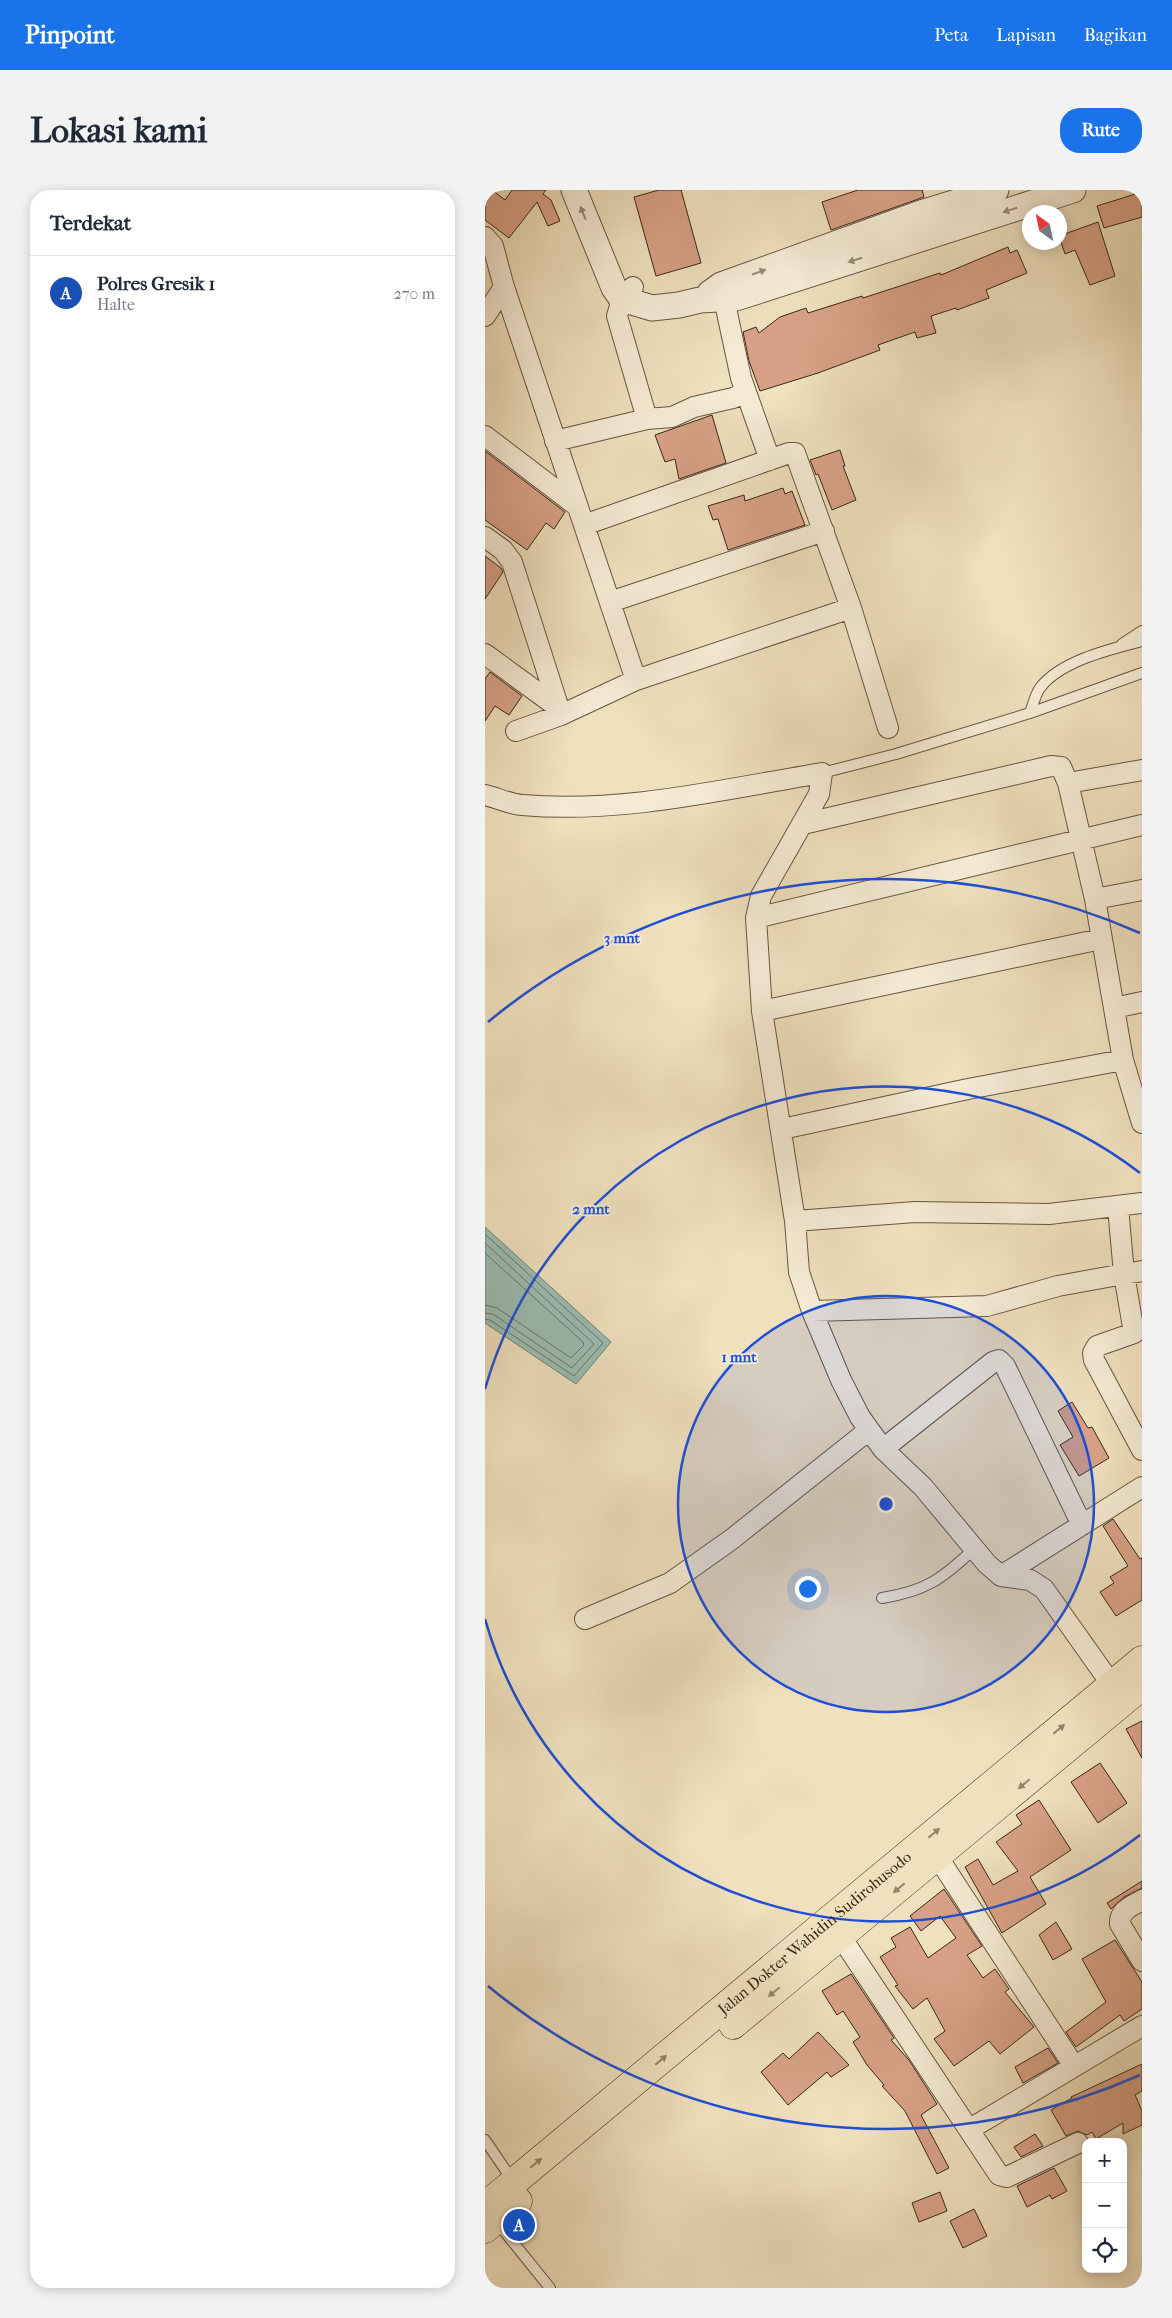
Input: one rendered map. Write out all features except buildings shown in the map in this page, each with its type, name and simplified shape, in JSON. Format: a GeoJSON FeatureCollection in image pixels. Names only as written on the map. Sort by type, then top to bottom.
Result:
{"type":"FeatureCollection","features":[{"type":"Feature","properties":{"kind":"highway","name":"Jalan Dokter Wahidin Sudirohusodo"},"geometry":{"type":"LineString","coordinates":[[488,2216],[513,2182],[1142,1660]]}},
{"type":"Feature","properties":{"kind":"highway","name":"Jalan Dokter Wahidin Sudirohusodo"},"geometry":{"type":"LineString","coordinates":[[488,2216],[841,1937],[1142,1686]]}},
{"type":"Feature","properties":{"kind":"street"},"geometry":{"type":"LineString","coordinates":[[574,190],[613,288],[647,308],[658,308],[700,300],[923,225],[1073,190]]}},
{"type":"Feature","properties":{"kind":"street"},"geometry":{"type":"LineString","coordinates":[[592,190],[631,297]]}},
{"type":"Feature","properties":{"kind":"street"},"geometry":{"type":"LineString","coordinates":[[923,225],[996,190]]}},
{"type":"Feature","properties":{"kind":"street"},"geometry":{"type":"LineString","coordinates":[[485,237],[493,246],[504,287],[636,680]]}},
{"type":"Feature","properties":{"kind":"street"},"geometry":{"type":"LineString","coordinates":[[485,316],[504,287]]}},
{"type":"Feature","properties":{"kind":"street"},"geometry":{"type":"LineString","coordinates":[[723,292],[741,378],[771,460]]}},
{"type":"Feature","properties":{"kind":"street"},"geometry":{"type":"LineString","coordinates":[[631,297],[617,316],[647,419]]}},
{"type":"Feature","properties":{"kind":"street"},"geometry":{"type":"LineString","coordinates":[[555,441],[647,419],[672,417],[694,407],[733,398],[746,392]]}},
{"type":"Feature","properties":{"kind":"street"},"geometry":{"type":"LineString","coordinates":[[485,436],[581,515]]}},
{"type":"Feature","properties":{"kind":"street"},"geometry":{"type":"LineString","coordinates":[[581,515],[771,460],[792,452],[798,455],[851,608],[888,728]]}},
{"type":"Feature","properties":{"kind":"street"},"geometry":{"type":"LineString","coordinates":[[609,602],[824,531]]}},
{"type":"Feature","properties":{"kind":"street"},"geometry":{"type":"LineString","coordinates":[[485,538],[503,550],[512,562],[560,712]]}},
{"type":"Feature","properties":{"kind":"street"},"geometry":{"type":"LineString","coordinates":[[516,730],[636,680],[851,608]]}},
{"type":"Feature","properties":{"kind":"street"},"geometry":{"type":"LineString","coordinates":[[485,654],[560,712]]}},
{"type":"Feature","properties":{"kind":"street"},"geometry":{"type":"LineString","coordinates":[[803,824],[1051,766],[1061,767],[1068,783],[1095,899],[1123,1060],[1142,1122]]}},
{"type":"Feature","properties":{"kind":"street"},"geometry":{"type":"LineString","coordinates":[[1068,783],[1142,770]]}},
{"type":"Feature","properties":{"kind":"street"},"geometry":{"type":"LineString","coordinates":[[485,795],[520,805],[579,807],[656,800],[822,773],[819,794],[761,896],[756,918],[763,1011],[795,1221],[799,1272],[812,1311],[841,1380],[869,1430],[883,1450],[923,1488],[987,1564],[1001,1576],[1030,1580],[1044,1588],[1112,1685]]}},
{"type":"Feature","properties":{"kind":"street"},"geometry":{"type":"LineString","coordinates":[[756,918],[1142,825]]}},
{"type":"Feature","properties":{"kind":"street"},"geometry":{"type":"LineString","coordinates":[[1095,899],[1142,890]]}},
{"type":"Feature","properties":{"kind":"street"},"geometry":{"type":"LineString","coordinates":[[763,1011],[1101,940]]}},
{"type":"Feature","properties":{"kind":"street"},"geometry":{"type":"LineString","coordinates":[[1114,1008],[1142,1002]]}},
{"type":"Feature","properties":{"kind":"street"},"geometry":{"type":"LineString","coordinates":[[782,1129],[968,1089],[1123,1060]]}},
{"type":"Feature","properties":{"kind":"street"},"geometry":{"type":"LineString","coordinates":[[795,1221],[915,1212],[1049,1214],[1142,1203]]}},
{"type":"Feature","properties":{"kind":"street"},"geometry":{"type":"LineString","coordinates":[[1118,1207],[1133,1272],[1135,1333],[1097,1346],[1093,1353],[1094,1360],[1142,1450]]}},
{"type":"Feature","properties":{"kind":"street"},"geometry":{"type":"LineString","coordinates":[[812,1311],[987,1306],[1058,1286],[1133,1272]]}},
{"type":"Feature","properties":{"kind":"street"},"geometry":{"type":"LineString","coordinates":[[883,1450],[993,1362],[999,1360],[1005,1366],[1082,1525]]}},
{"type":"Feature","properties":{"kind":"street"},"geometry":{"type":"LineString","coordinates":[[585,1619],[670,1583],[732,1539],[869,1430]]}},
{"type":"Feature","properties":{"kind":"street"},"geometry":{"type":"LineString","coordinates":[[1001,1576],[1142,1487]]}},
{"type":"Feature","properties":{"kind":"street"},"geometry":{"type":"LineString","coordinates":[[937,1856],[1074,2066]]}},
{"type":"Feature","properties":{"kind":"street"},"geometry":{"type":"LineString","coordinates":[[1142,1900],[1124,1910],[1120,1917],[1120,1924],[1142,1962]]}},
{"type":"Feature","properties":{"kind":"street"},"geometry":{"type":"LineString","coordinates":[[841,1937],[999,2175],[1007,2177],[1078,2142]]}},
{"type":"Feature","properties":{"kind":"street"},"geometry":{"type":"LineString","coordinates":[[970,2129],[1142,2026]]}},
{"type":"Feature","properties":{"kind":"lane"},"geometry":{"type":"LineString","coordinates":[[1112,649],[1142,631]]}},
{"type":"Feature","properties":{"kind":"lane"},"geometry":{"type":"LineString","coordinates":[[1030,714],[1040,689],[1050,678],[1085,659],[1142,641]]}},
{"type":"Feature","properties":{"kind":"lane"},"geometry":{"type":"LineString","coordinates":[[822,773],[1030,714],[1142,673]]}},
{"type":"Feature","properties":{"kind":"lane"},"geometry":{"type":"LineString","coordinates":[[882,1598],[918,1591],[957,1565],[974,1549]]}},
{"type":"Feature","properties":{"kind":"lane"},"geometry":{"type":"LineString","coordinates":[[485,2140],[513,2182]]}},
{"type":"Feature","properties":{"kind":"lane"},"geometry":{"type":"LineString","coordinates":[[488,2216],[550,2288]]}},
{"type":"Feature","properties":{"kind":"water"},"geometry":{"type":"Polygon","coordinates":[[[485,1227],[611,1342],[576,1384],[485,1323],[485,1227]]]}},
{"type":"Feature","properties":{"kind":"place","name":"Polres Gresik 1"},"geometry":{"type":"Point","coordinates":[519,2225]}}]}
